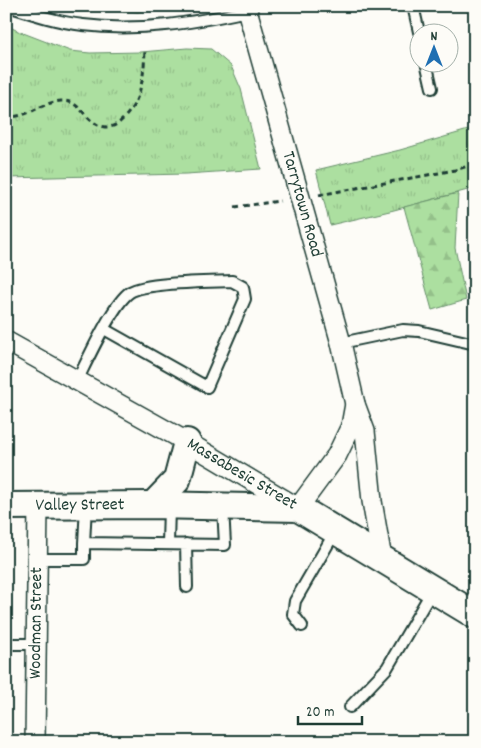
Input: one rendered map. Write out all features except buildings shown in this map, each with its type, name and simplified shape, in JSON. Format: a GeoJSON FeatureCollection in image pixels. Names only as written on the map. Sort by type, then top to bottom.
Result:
{"type":"FeatureCollection","features":[{"type":"Feature","properties":{"kind":"main road"},"geometry":{"type":"LineString","coordinates":[[161,506],[177,480],[187,442]]}},
{"type":"Feature","properties":{"kind":"main road","name":"Valley Street"},"geometry":{"type":"LineString","coordinates":[[6,506],[86,505],[298,508]]}},
{"type":"Feature","properties":{"kind":"main road","name":"Massabesic Street"},"geometry":{"type":"LineString","coordinates":[[298,508],[475,616]]}},
{"type":"Feature","properties":{"kind":"street","name":"Tarrytown Road"},"geometry":{"type":"LineString","coordinates":[[252,8],[300,198],[341,343],[354,404],[365,431],[372,501],[382,559]]}},
{"type":"Feature","properties":{"kind":"street","name":"Massabesic Street"},"geometry":{"type":"LineString","coordinates":[[6,341],[187,442],[298,508]]}},
{"type":"Feature","properties":{"kind":"street","name":"Tarrytown Road"},"geometry":{"type":"LineString","coordinates":[[298,508],[337,455],[351,426],[354,404]]}},
{"type":"Feature","properties":{"kind":"street","name":"Woodman Street"},"geometry":{"type":"LineString","coordinates":[[35,742],[38,505]]}},
{"type":"Feature","properties":{"kind":"lane"},"geometry":{"type":"LineString","coordinates":[[8,6],[58,21],[114,28],[184,23],[252,8]]}},
{"type":"Feature","properties":{"kind":"lane"},"geometry":{"type":"LineString","coordinates":[[413,6],[417,22]]}},
{"type":"Feature","properties":{"kind":"lane"},"geometry":{"type":"LineString","coordinates":[[428,72],[432,88]]}},
{"type":"Feature","properties":{"kind":"lane"},"geometry":{"type":"LineString","coordinates":[[77,381],[104,329],[122,300],[130,292],[145,286],[232,281],[242,287],[245,299],[207,387],[104,329]]}},
{"type":"Feature","properties":{"kind":"lane"},"geometry":{"type":"LineString","coordinates":[[341,343],[403,330],[418,331],[475,344]]}},
{"type":"Feature","properties":{"kind":"lane"},"geometry":{"type":"LineString","coordinates":[[38,559],[84,559],[86,505]]}},
{"type":"Feature","properties":{"kind":"lane"},"geometry":{"type":"LineString","coordinates":[[161,506],[168,544]]}},
{"type":"Feature","properties":{"kind":"lane"},"geometry":{"type":"LineString","coordinates":[[84,543],[225,545],[223,506]]}},
{"type":"Feature","properties":{"kind":"lane"},"geometry":{"type":"LineString","coordinates":[[302,626],[293,614],[295,601],[335,531]]}},
{"type":"Feature","properties":{"kind":"lane"},"geometry":{"type":"LineString","coordinates":[[186,544],[187,587]]}},
{"type":"Feature","properties":{"kind":"lane"},"geometry":{"type":"LineString","coordinates":[[350,707],[386,668],[432,590]]}},
{"type":"Feature","properties":{"kind":"lane"},"geometry":{"type":"LineString","coordinates":[[6,644],[36,644]]}},
{"type":"Feature","properties":{"kind":"path"},"geometry":{"type":"LineString","coordinates":[[6,116],[16,117],[62,101],[71,102],[79,106],[95,124],[111,127],[119,123],[126,116],[138,98],[144,73],[145,49]]}},
{"type":"Feature","properties":{"kind":"path"},"geometry":{"type":"LineString","coordinates":[[235,207],[386,184],[475,164]]}},
{"type":"Feature","properties":{"kind":"green space"},"geometry":{"type":"Polygon","coordinates":[[[60,6],[162,6],[138,12],[60,6]]]}},
{"type":"Feature","properties":{"kind":"green space"},"geometry":{"type":"Polygon","coordinates":[[[6,25],[70,51],[90,53],[141,52],[187,48],[211,49],[231,66],[241,89],[261,169],[186,174],[6,178],[6,25]]]}},
{"type":"Feature","properties":{"kind":"green space"},"geometry":{"type":"Polygon","coordinates":[[[474,88],[475,128],[469,130],[474,88]]]}},
{"type":"Feature","properties":{"kind":"green space"},"geometry":{"type":"Polygon","coordinates":[[[475,128],[475,188],[330,225],[316,170],[400,150],[475,128]]]}},
{"type":"Feature","properties":{"kind":"green space"},"geometry":{"type":"Polygon","coordinates":[[[458,193],[455,248],[466,300],[432,310],[404,207],[458,193]]]}}]}
